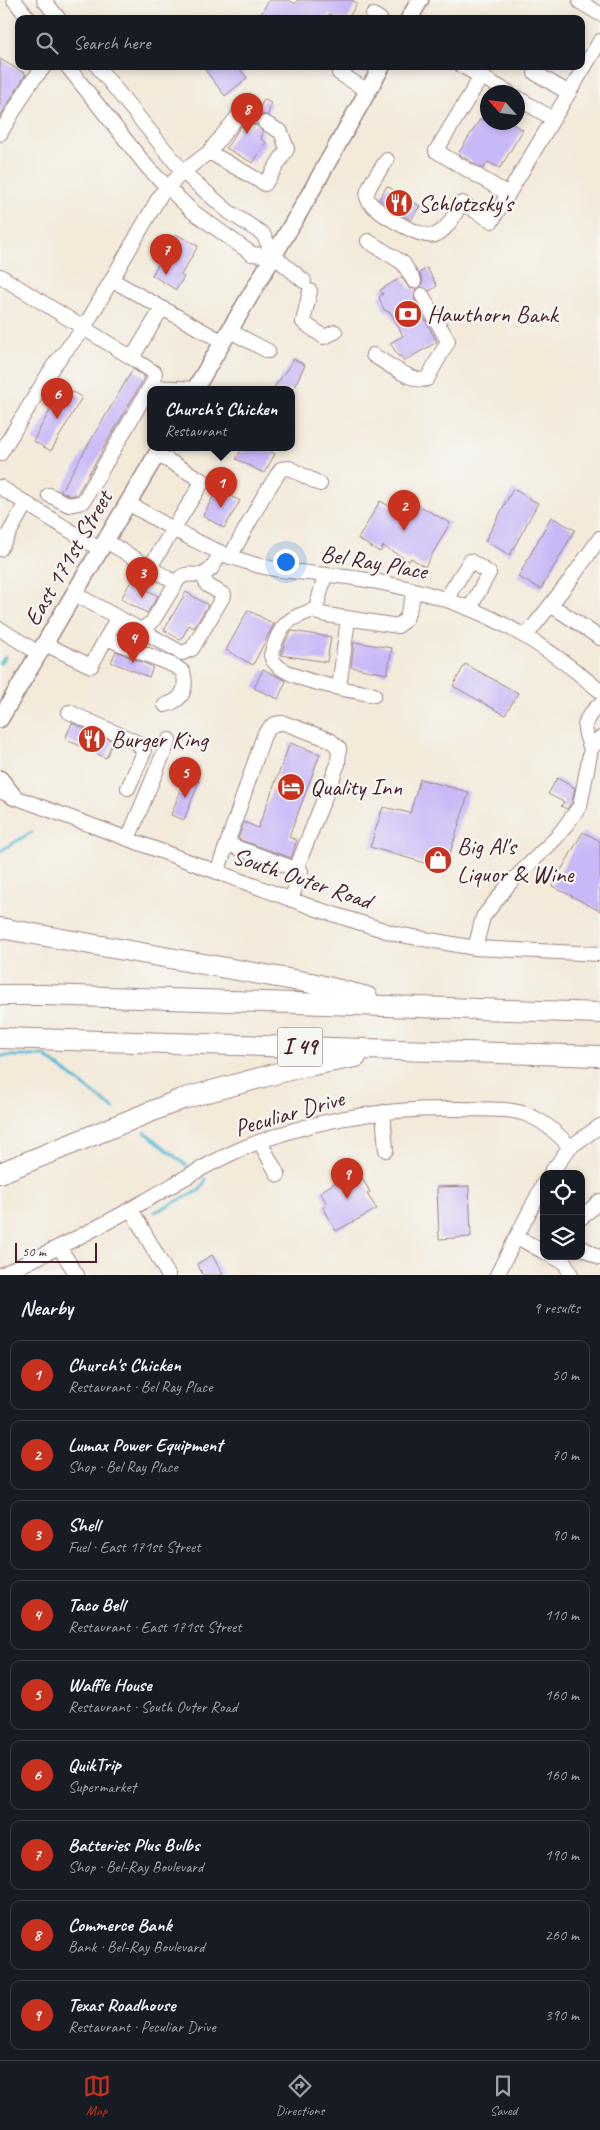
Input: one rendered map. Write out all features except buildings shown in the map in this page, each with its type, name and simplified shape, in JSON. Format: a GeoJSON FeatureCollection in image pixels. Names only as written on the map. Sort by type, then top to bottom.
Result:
{"type":"FeatureCollection","features":[{"type":"Feature","properties":{"kind":"highway"},"geometry":{"type":"LineString","coordinates":[[0,928],[311,984],[411,1007]]}},
{"type":"Feature","properties":{"kind":"highway","name":"I 49"},"geometry":{"type":"LineString","coordinates":[[0,995],[600,1013]]}},
{"type":"Feature","properties":{"kind":"highway","name":"I 49"},"geometry":{"type":"LineString","coordinates":[[0,1038],[600,1056]]}},
{"type":"Feature","properties":{"kind":"highway"},"geometry":{"type":"LineString","coordinates":[[0,1173],[182,1099],[297,1068],[398,1050]]}},
{"type":"Feature","properties":{"kind":"main road"},"geometry":{"type":"LineString","coordinates":[[199,386],[380,70]]}},
{"type":"Feature","properties":{"kind":"main road","name":"East 171st Street"},"geometry":{"type":"LineString","coordinates":[[0,719],[158,451]]}},
{"type":"Feature","properties":{"kind":"main road"},"geometry":{"type":"LineString","coordinates":[[0,778],[7,794]]}},
{"type":"Feature","properties":{"kind":"street"},"geometry":{"type":"LineString","coordinates":[[14,0],[26,15]]}},
{"type":"Feature","properties":{"kind":"street"},"geometry":{"type":"LineString","coordinates":[[44,0],[56,15]]}},
{"type":"Feature","properties":{"kind":"street"},"geometry":{"type":"LineString","coordinates":[[582,0],[580,2],[600,14]]}},
{"type":"Feature","properties":{"kind":"street"},"geometry":{"type":"LineString","coordinates":[[586,54],[600,41]]}},
{"type":"Feature","properties":{"kind":"street"},"geometry":{"type":"LineString","coordinates":[[0,134],[31,82],[42,70]]}},
{"type":"Feature","properties":{"kind":"street"},"geometry":{"type":"LineString","coordinates":[[70,70],[148,168],[192,212],[252,254],[274,256]]}},
{"type":"Feature","properties":{"kind":"street"},"geometry":{"type":"LineString","coordinates":[[100,70],[183,172],[230,212],[263,234],[274,256],[307,286],[303,322],[324,337],[335,332]]}},
{"type":"Feature","properties":{"kind":"street"},"geometry":{"type":"LineString","coordinates":[[469,70],[495,85]]}},
{"type":"Feature","properties":{"kind":"street"},"geometry":{"type":"LineString","coordinates":[[387,160],[368,192],[367,199],[371,206],[420,235],[433,236],[444,229],[462,203],[492,221],[569,93],[579,70]]}},
{"type":"Feature","properties":{"kind":"street"},"geometry":{"type":"LineString","coordinates":[[339,73],[368,91]]}},
{"type":"Feature","properties":{"kind":"street"},"geometry":{"type":"LineString","coordinates":[[535,73],[569,93]]}},
{"type":"Feature","properties":{"kind":"street"},"geometry":{"type":"LineString","coordinates":[[481,77],[436,151],[508,194]]}},
{"type":"Feature","properties":{"kind":"street"},"geometry":{"type":"LineString","coordinates":[[525,102],[553,119]]}},
{"type":"Feature","properties":{"kind":"street"},"geometry":{"type":"LineString","coordinates":[[0,454],[54,365],[84,328],[167,187],[209,152],[242,111],[281,132],[287,149],[265,184],[209,152]]}},
{"type":"Feature","properties":{"kind":"street"},"geometry":{"type":"LineString","coordinates":[[368,241],[403,263],[414,281]]}},
{"type":"Feature","properties":{"kind":"street"},"geometry":{"type":"LineString","coordinates":[[0,276],[155,373],[152,386]]}},
{"type":"Feature","properties":{"kind":"street"},"geometry":{"type":"LineString","coordinates":[[112,280],[162,308],[227,337],[268,351]]}},
{"type":"Feature","properties":{"kind":"street"},"geometry":{"type":"LineString","coordinates":[[373,355],[413,378],[422,381],[426,379],[448,341],[422,295]]}},
{"type":"Feature","properties":{"kind":"street"},"geometry":{"type":"LineString","coordinates":[[132,358],[162,308]]}},
{"type":"Feature","properties":{"kind":"street"},"geometry":{"type":"LineString","coordinates":[[49,495],[69,505],[83,502],[147,396]]}},
{"type":"Feature","properties":{"kind":"street"},"geometry":{"type":"LineString","coordinates":[[150,567],[203,481],[160,451]]}},
{"type":"Feature","properties":{"kind":"street"},"geometry":{"type":"LineString","coordinates":[[141,630],[152,622],[180,576],[185,574],[203,575],[226,555],[281,469],[289,468],[320,484]]}},
{"type":"Feature","properties":{"kind":"street"},"geometry":{"type":"LineString","coordinates":[[0,487],[26,503],[103,545],[150,567],[176,583]]}},
{"type":"Feature","properties":{"kind":"street"},"geometry":{"type":"LineString","coordinates":[[0,549],[4,534],[26,503]]}},
{"type":"Feature","properties":{"kind":"street","name":"Bel Ray Place"},"geometry":{"type":"LineString","coordinates":[[128,503],[173,531],[226,555],[282,570],[388,583],[446,599],[493,617],[526,636],[577,671],[600,691]]}},
{"type":"Feature","properties":{"kind":"street"},"geometry":{"type":"LineString","coordinates":[[526,636],[600,538]]}},
{"type":"Feature","properties":{"kind":"street"},"geometry":{"type":"LineString","coordinates":[[446,599],[470,561],[489,573],[470,608]]}},
{"type":"Feature","properties":{"kind":"street"},"geometry":{"type":"LineString","coordinates":[[75,594],[182,653],[192,649],[224,595],[207,585],[203,575]]}},
{"type":"Feature","properties":{"kind":"street"},"geometry":{"type":"LineString","coordinates":[[316,609],[325,575]]}},
{"type":"Feature","properties":{"kind":"street"},"geometry":{"type":"LineString","coordinates":[[316,609],[321,614],[398,626],[406,619],[415,591]]}},
{"type":"Feature","properties":{"kind":"street"},"geometry":{"type":"LineString","coordinates":[[551,605],[600,638]]}},
{"type":"Feature","properties":{"kind":"street"},"geometry":{"type":"LineString","coordinates":[[316,609],[289,619],[281,626],[271,657],[282,670],[319,684],[374,695]]}},
{"type":"Feature","properties":{"kind":"street"},"geometry":{"type":"LineString","coordinates":[[0,629],[42,649],[91,666],[117,618]]}},
{"type":"Feature","properties":{"kind":"street"},"geometry":{"type":"LineString","coordinates":[[339,688],[348,619]]}},
{"type":"Feature","properties":{"kind":"street"},"geometry":{"type":"LineString","coordinates":[[106,638],[175,666],[183,672],[185,689],[176,702],[165,705]]}},
{"type":"Feature","properties":{"kind":"street"},"geometry":{"type":"LineString","coordinates":[[475,948],[483,917],[509,884],[556,837],[580,806],[596,743],[584,731],[587,716],[600,704]]}},
{"type":"Feature","properties":{"kind":"street"},"geometry":{"type":"LineString","coordinates":[[69,712],[136,742],[142,747],[144,752],[128,788]]}},
{"type":"Feature","properties":{"kind":"street"},"geometry":{"type":"LineString","coordinates":[[216,872],[264,735],[270,726],[277,722],[330,740],[339,748],[338,764],[296,870]]}},
{"type":"Feature","properties":{"kind":"street"},"geometry":{"type":"LineString","coordinates":[[128,839],[169,740]]}},
{"type":"Feature","properties":{"kind":"street","name":"South Outer Road"},"geometry":{"type":"LineString","coordinates":[[7,794],[291,900],[396,934],[475,948],[600,954]]}},
{"type":"Feature","properties":{"kind":"street"},"geometry":{"type":"LineString","coordinates":[[227,844],[301,871],[291,900]]}},
{"type":"Feature","properties":{"kind":"street","name":"Peculiar Drive"},"geometry":{"type":"LineString","coordinates":[[1,1275],[16,1272],[214,1161],[260,1142],[317,1124],[383,1112],[425,1109],[513,1111],[528,1114],[541,1120],[553,1128],[570,1147]]}},
{"type":"Feature","properties":{"kind":"street"},"geometry":{"type":"LineString","coordinates":[[383,1112],[386,1150]]}},
{"type":"Feature","properties":{"kind":"street"},"geometry":{"type":"LineString","coordinates":[[553,1170],[570,1147],[600,1126]]}},
{"type":"Feature","properties":{"kind":"street"},"geometry":{"type":"LineString","coordinates":[[260,1142],[278,1175]]}},
{"type":"Feature","properties":{"kind":"street"},"geometry":{"type":"LineString","coordinates":[[497,1275],[517,1237],[540,1201]]}},
{"type":"Feature","properties":{"kind":"street"},"geometry":{"type":"LineString","coordinates":[[585,1215],[595,1208],[600,1201]]}},
{"type":"Feature","properties":{"kind":"street"},"geometry":{"type":"LineString","coordinates":[[131,1209],[168,1275]]}},
{"type":"Feature","properties":{"kind":"street"},"geometry":{"type":"LineString","coordinates":[[517,1237],[540,1250]]}},
{"type":"Feature","properties":{"kind":"street"},"geometry":{"type":"LineString","coordinates":[[59,1247],[78,1275]]}},
{"type":"Feature","properties":{"kind":"street"},"geometry":{"type":"LineString","coordinates":[[585,1249],[600,1258]]}},
{"type":"Feature","properties":{"kind":"street"},"geometry":{"type":"LineString","coordinates":[[559,1260],[565,1263],[572,1275]]}},
{"type":"Feature","properties":{"kind":"waterway"},"geometry":{"type":"LineString","coordinates":[[0,663],[5,657]]}},
{"type":"Feature","properties":{"kind":"waterway"},"geometry":{"type":"LineString","coordinates":[[0,851],[32,832]]}},
{"type":"Feature","properties":{"kind":"waterway"},"geometry":{"type":"LineString","coordinates":[[0,1056],[45,1056],[114,1109]]}},
{"type":"Feature","properties":{"kind":"waterway"},"geometry":{"type":"LineString","coordinates":[[145,1132],[187,1166]]}},
{"type":"Feature","properties":{"kind":"waterway"},"geometry":{"type":"LineString","coordinates":[[155,1212],[200,1190],[206,1179]]}},
{"type":"Feature","properties":{"kind":"place","name":"Commerce Bank"},"geometry":{"type":"Point","coordinates":[247,134]}},
{"type":"Feature","properties":{"kind":"place","name":"Schlotzsky's"},"geometry":{"type":"Point","coordinates":[399,203]}},
{"type":"Feature","properties":{"kind":"place","name":"Batteries Plus Bulbs"},"geometry":{"type":"Point","coordinates":[166,275]}},
{"type":"Feature","properties":{"kind":"place","name":"Hawthorn Bank"},"geometry":{"type":"Point","coordinates":[408,314]}},
{"type":"Feature","properties":{"kind":"place","name":"QuikTrip"},"geometry":{"type":"Point","coordinates":[57,419]}},
{"type":"Feature","properties":{"kind":"place","name":"Church's Chicken"},"geometry":{"type":"Point","coordinates":[221,508]}},
{"type":"Feature","properties":{"kind":"place","name":"Lumax Power Equipment"},"geometry":{"type":"Point","coordinates":[404,531]}},
{"type":"Feature","properties":{"kind":"place","name":"Shell"},"geometry":{"type":"Point","coordinates":[142,598]}},
{"type":"Feature","properties":{"kind":"place","name":"Taco Bell"},"geometry":{"type":"Point","coordinates":[133,663]}},
{"type":"Feature","properties":{"kind":"place","name":"Burger King"},"geometry":{"type":"Point","coordinates":[92,739]}},
{"type":"Feature","properties":{"kind":"place","name":"Quality Inn"},"geometry":{"type":"Point","coordinates":[291,787]}},
{"type":"Feature","properties":{"kind":"place","name":"Waffle House"},"geometry":{"type":"Point","coordinates":[185,798]}},
{"type":"Feature","properties":{"kind":"place","name":"Big Al's Liquor & Wine"},"geometry":{"type":"Point","coordinates":[438,860]}},
{"type":"Feature","properties":{"kind":"place","name":"Texas Roadhouse"},"geometry":{"type":"Point","coordinates":[347,1199]}}]}
